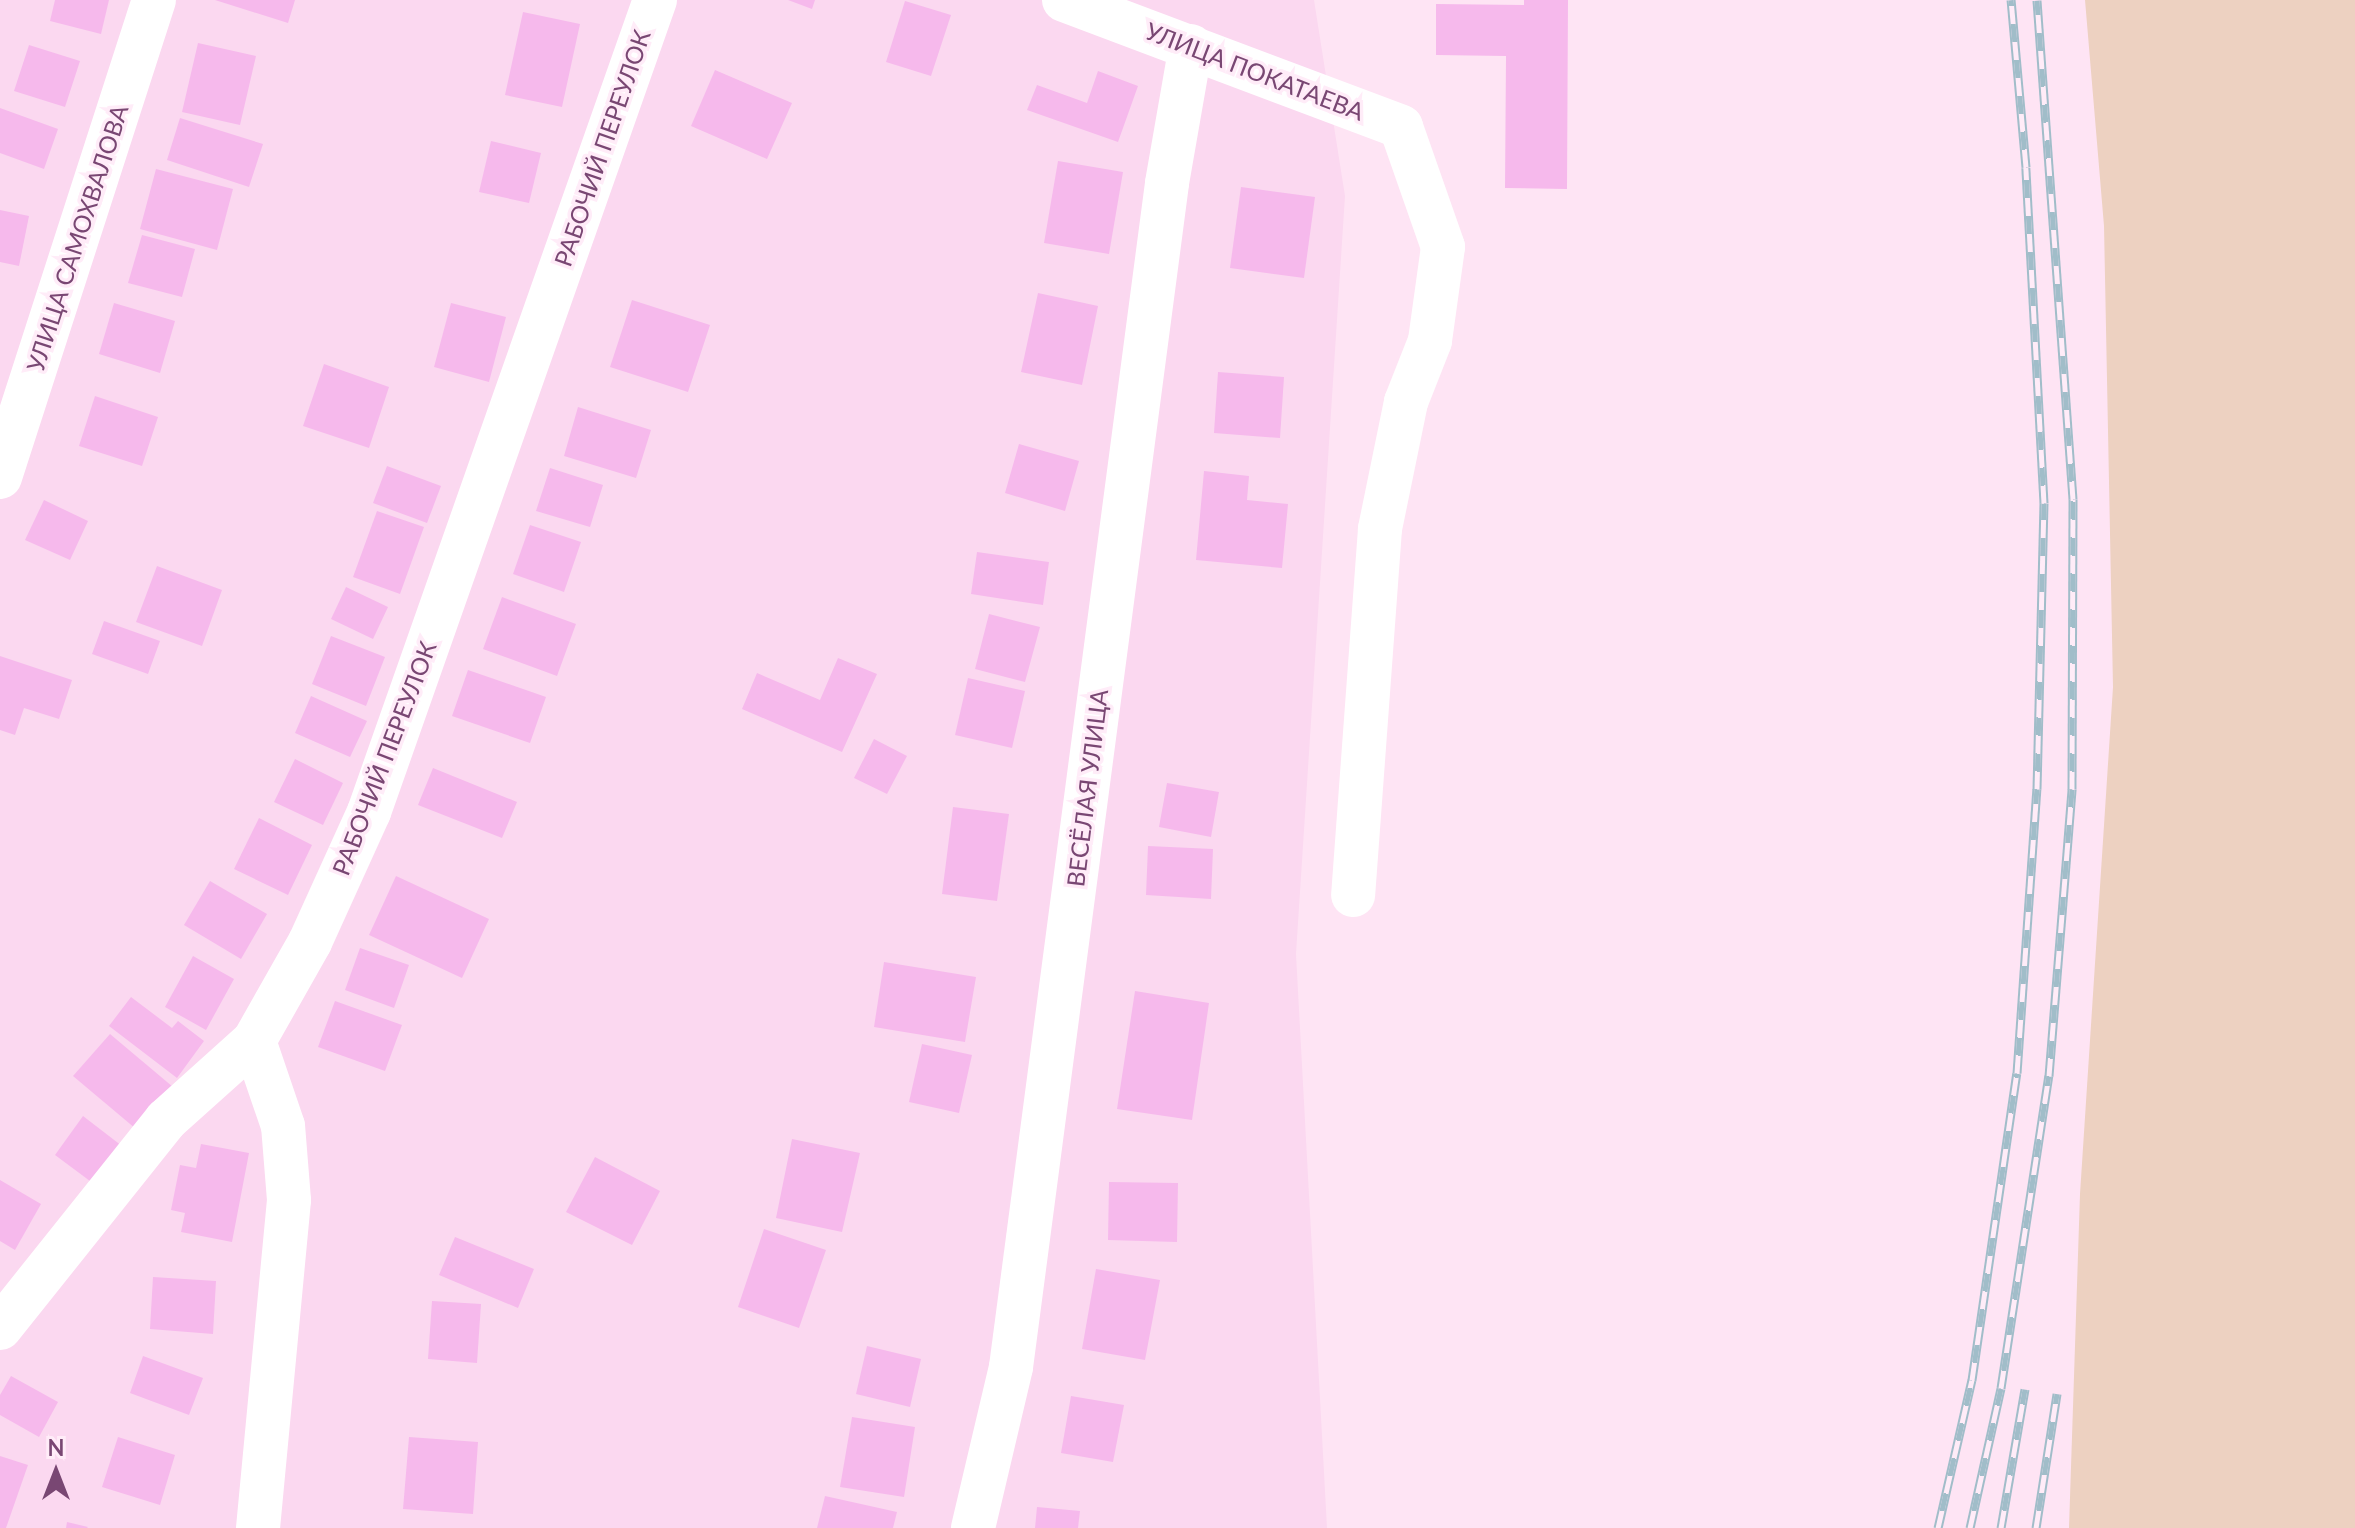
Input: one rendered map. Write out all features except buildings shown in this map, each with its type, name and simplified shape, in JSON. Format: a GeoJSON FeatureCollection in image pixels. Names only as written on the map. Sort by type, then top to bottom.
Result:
{"type":"FeatureCollection","features":[{"type":"Feature","properties":{"kind":"street","name":"УЛИЦА САМОХВАЛОВА"},"geometry":{"type":"LineString","coordinates":[[0,477],[154,0]]}},
{"type":"Feature","properties":{"kind":"street","name":"РАБОЧИЙ ПЕРЕУЛОК"},"geometry":{"type":"LineString","coordinates":[[0,1328],[166,1120],[254,1041],[310,942],[369,812],[655,0]]}},
{"type":"Feature","properties":{"kind":"street","name":"УЛИЦА ПОКАТАЕВА"},"geometry":{"type":"LineString","coordinates":[[1064,0],[1401,127],[1443,247],[1430,341],[1406,402],[1380,529],[1353,895]]}},
{"type":"Feature","properties":{"kind":"street","name":"ВЕСЁЛАЯ УЛИЦА"},"geometry":{"type":"LineString","coordinates":[[973,1528],[1011,1367],[1164,198],[1191,46]]}},
{"type":"Feature","properties":{"kind":"street"},"geometry":{"type":"LineString","coordinates":[[254,1041],[283,1126],[289,1200],[258,1528]]}},
{"type":"Feature","properties":{"kind":"shaded area"},"geometry":{"type":"Polygon","coordinates":[[[0,0],[1314,0],[1345,196],[1296,954],[1327,1528],[0,1528],[0,0]]]}},
{"type":"Feature","properties":{"kind":"shaded area"},"geometry":{"type":"Polygon","coordinates":[[[2085,0],[2355,0],[2355,1528],[2069,1528],[2080,1194],[2113,687],[2104,226],[2085,0]]]}},
{"type":"Feature","properties":{"kind":"railway"},"geometry":{"type":"LineString","coordinates":[[1938,1528],[1972,1380],[2017,1073],[2037,789],[2044,503],[2026,167],[2011,0]]}},
{"type":"Feature","properties":{"kind":"railway"},"geometry":{"type":"LineString","coordinates":[[1970,1528],[2001,1388],[2049,1076],[2072,789],[2073,499],[2037,0]]}},
{"type":"Feature","properties":{"kind":"railway"},"geometry":{"type":"LineString","coordinates":[[2001,1528],[2025,1389]]}},
{"type":"Feature","properties":{"kind":"railway"},"geometry":{"type":"LineString","coordinates":[[2036,1528],[2057,1394]]}}]}
